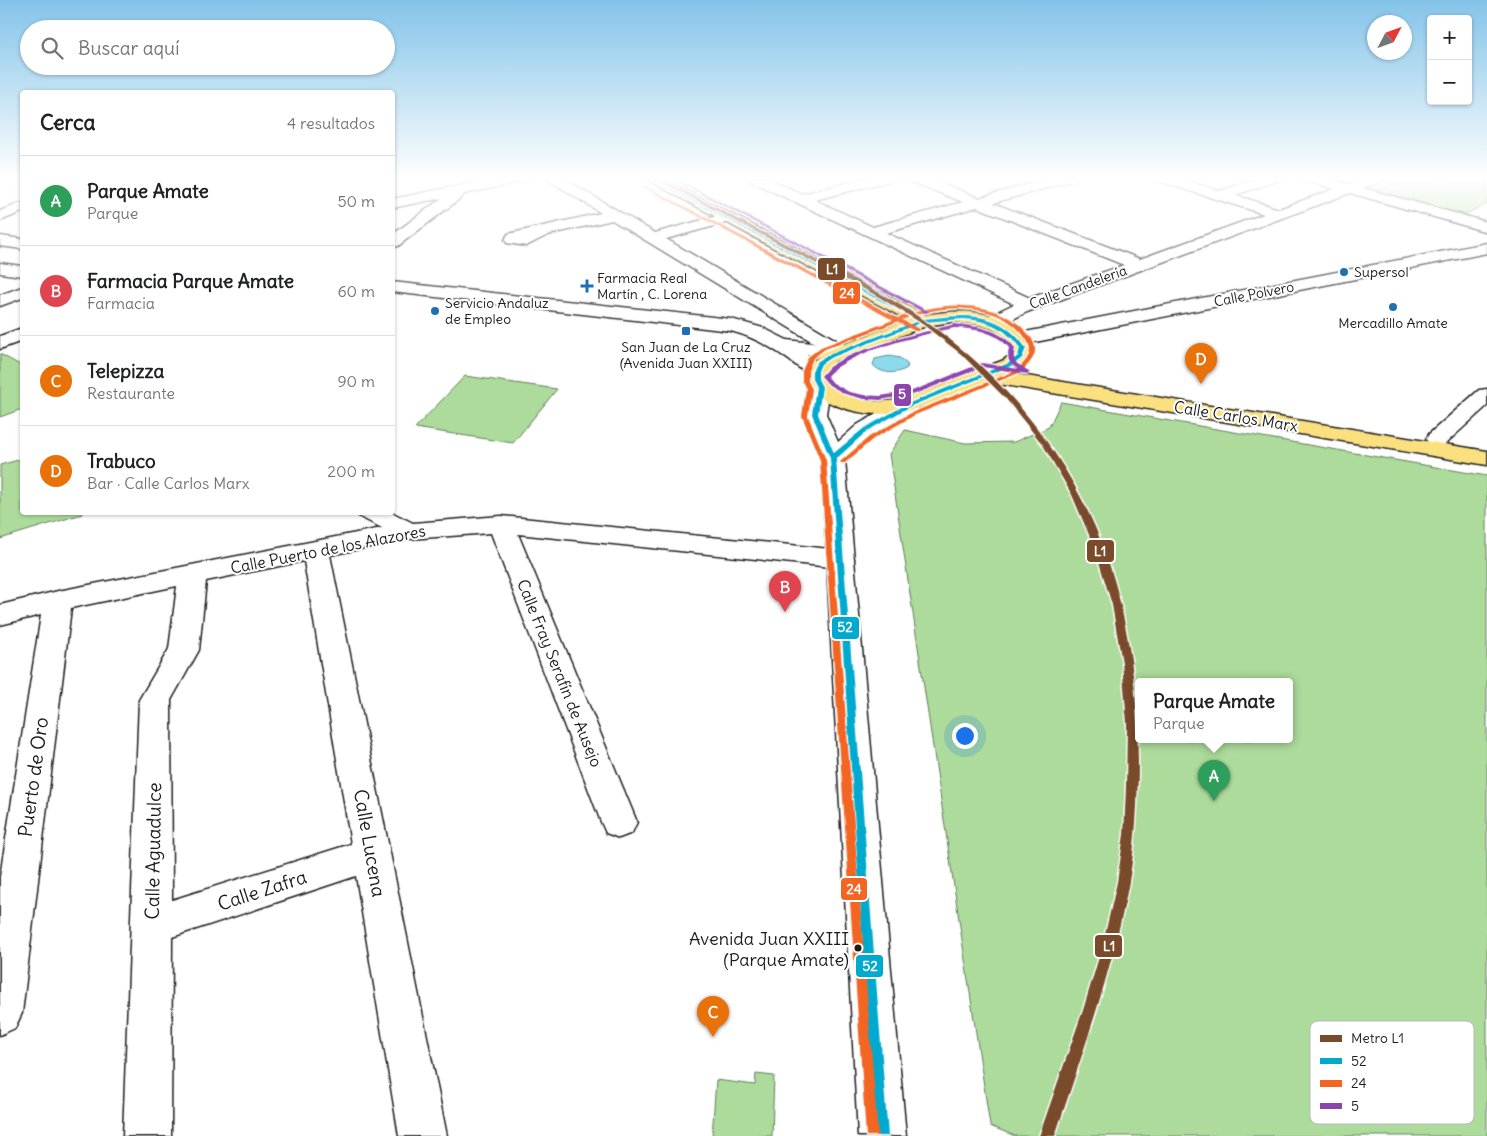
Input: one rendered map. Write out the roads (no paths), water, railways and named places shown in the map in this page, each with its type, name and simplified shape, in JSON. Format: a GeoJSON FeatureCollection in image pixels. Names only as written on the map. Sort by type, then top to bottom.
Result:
{"type":"FeatureCollection","features":[{"type":"Feature","properties":{"kind":"main road"},"geometry":{"type":"LineString","coordinates":[[750,230],[918,322]]}},
{"type":"Feature","properties":{"kind":"main road"},"geometry":{"type":"LineString","coordinates":[[992,322],[952,316],[918,322],[840,352],[819,363],[817,379],[831,396],[851,405],[870,408],[891,408],[909,405],[1010,364],[1020,348]]}},
{"type":"Feature","properties":{"kind":"main road"},"geometry":{"type":"LineString","coordinates":[[892,341],[941,326],[957,325],[982,330],[996,338],[999,347],[994,356],[897,394],[869,396],[838,385],[833,377],[838,362],[910,332],[918,322]]}},
{"type":"Feature","properties":{"kind":"main road","name":"Calle Carlos Marx"},"geometry":{"type":"LineString","coordinates":[[992,322],[1009,330],[1020,348],[1041,368],[1070,378],[1487,447]]}},
{"type":"Feature","properties":{"kind":"main road","name":"Calle Carlos Marx"},"geometry":{"type":"LineString","coordinates":[[984,375],[1487,458]]}},
{"type":"Feature","properties":{"kind":"street"},"geometry":{"type":"LineString","coordinates":[[395,240],[408,230]]}},
{"type":"Feature","properties":{"kind":"street"},"geometry":{"type":"LineString","coordinates":[[543,232],[551,230]]}},
{"type":"Feature","properties":{"kind":"street"},"geometry":{"type":"LineString","coordinates":[[639,230],[840,352]]}},
{"type":"Feature","properties":{"kind":"street"},"geometry":{"type":"LineString","coordinates":[[653,238],[683,230]]}},
{"type":"Feature","properties":{"kind":"street"},"geometry":{"type":"LineString","coordinates":[[867,230],[1030,305]]}},
{"type":"Feature","properties":{"kind":"street"},"geometry":{"type":"LineString","coordinates":[[871,232],[878,230]]}},
{"type":"Feature","properties":{"kind":"street"},"geometry":{"type":"LineString","coordinates":[[1049,230],[1140,265]]}},
{"type":"Feature","properties":{"kind":"street","name":"Calle Candelería"},"geometry":{"type":"LineString","coordinates":[[992,322],[1030,305],[1235,230]]}},
{"type":"Feature","properties":{"kind":"street"},"geometry":{"type":"LineString","coordinates":[[0,241],[20,244]]}},
{"type":"Feature","properties":{"kind":"street","name":"Calle Polvero"},"geometry":{"type":"LineString","coordinates":[[1020,348],[1487,248]]}},
{"type":"Feature","properties":{"kind":"street"},"geometry":{"type":"LineString","coordinates":[[0,268],[20,271]]}},
{"type":"Feature","properties":{"kind":"street"},"geometry":{"type":"LineString","coordinates":[[395,287],[731,325],[757,331],[784,345],[817,379],[815,414],[833,458],[882,1136]]}},
{"type":"Feature","properties":{"kind":"street"},"geometry":{"type":"LineString","coordinates":[[0,301],[20,293]]}},
{"type":"Feature","properties":{"kind":"street"},"geometry":{"type":"LineString","coordinates":[[2,342],[20,335]]}},
{"type":"Feature","properties":{"kind":"street"},"geometry":{"type":"LineString","coordinates":[[2,342],[20,350]]}},
{"type":"Feature","properties":{"kind":"street"},"geometry":{"type":"LineString","coordinates":[[784,345],[840,352]]}},
{"type":"Feature","properties":{"kind":"street"},"geometry":{"type":"LineString","coordinates":[[1437,439],[1487,395]]}},
{"type":"Feature","properties":{"kind":"street"},"geometry":{"type":"LineString","coordinates":[[833,458],[864,430],[909,405]]}},
{"type":"Feature","properties":{"kind":"street"},"geometry":{"type":"LineString","coordinates":[[375,515],[409,531]]}},
{"type":"Feature","properties":{"kind":"street","name":"Calle Puerto de los Alazores"},"geometry":{"type":"LineString","coordinates":[[0,615],[58,601],[409,531],[501,524],[840,559]]}},
{"type":"Feature","properties":{"kind":"street","name":"Calle Fray Serafín de Ausejo"},"geometry":{"type":"LineString","coordinates":[[501,524],[620,822]]}},
{"type":"Feature","properties":{"kind":"street","name":"Calle Lucena"},"geometry":{"type":"LineString","coordinates":[[316,550],[423,1136]]}},
{"type":"Feature","properties":{"kind":"street","name":"Calle Aguadulce"},"geometry":{"type":"LineString","coordinates":[[147,1136],[155,700],[184,650],[193,574]]}},
{"type":"Feature","properties":{"kind":"street","name":"Puerto de Oro"},"geometry":{"type":"LineString","coordinates":[[0,1013],[58,601]]}},
{"type":"Feature","properties":{"kind":"street","name":"Calle Zafra"},"geometry":{"type":"LineString","coordinates":[[152,926],[372,854]]}},
{"type":"Feature","properties":{"kind":"water"},"geometry":{"type":"Polygon","coordinates":[[[889,356],[900,358],[908,365],[907,368],[898,372],[884,372],[873,365],[875,359],[889,356]]]}},
{"type":"Feature","properties":{"kind":"metro line","name":"L1"},"geometry":{"type":"LineString","coordinates":[[755,230],[834,270],[901,308],[923,322],[963,353],[1008,397],[1046,445],[1076,495],[1100,549],[1117,605],[1127,663],[1132,724],[1132,786],[1127,858],[1100,979],[1047,1136]]}},
{"type":"Feature","properties":{"kind":"place","name":"Supersol"},"geometry":{"type":"Point","coordinates":[1344,272]}},
{"type":"Feature","properties":{"kind":"place","name":"Farmacia Real Martín , C. Lorena"},"geometry":{"type":"Point","coordinates":[587,286]}},
{"type":"Feature","properties":{"kind":"place","name":"Mercadillo Amate"},"geometry":{"type":"Point","coordinates":[1393,307]}},
{"type":"Feature","properties":{"kind":"place","name":"Servicio Andaluz de Empleo"},"geometry":{"type":"Point","coordinates":[435,311]}},
{"type":"Feature","properties":{"kind":"place","name":"San Juan de La Cruz (Avenida Juan XXIII)"},"geometry":{"type":"Point","coordinates":[686,331]}},
{"type":"Feature","properties":{"kind":"place","name":"Trabuco"},"geometry":{"type":"Point","coordinates":[1201,384]}},
{"type":"Feature","properties":{"kind":"place","name":"Farmacia Parque Amate"},"geometry":{"type":"Point","coordinates":[785,612]}},
{"type":"Feature","properties":{"kind":"place","name":"Parque Amate"},"geometry":{"type":"Point","coordinates":[1214,801]}},
{"type":"Feature","properties":{"kind":"place","name":"Avenida Juan XXIII (Parque Amate)"},"geometry":{"type":"Point","coordinates":[858,948]}},
{"type":"Feature","properties":{"kind":"place","name":"Telepizza"},"geometry":{"type":"Point","coordinates":[713,1037]}}]}
